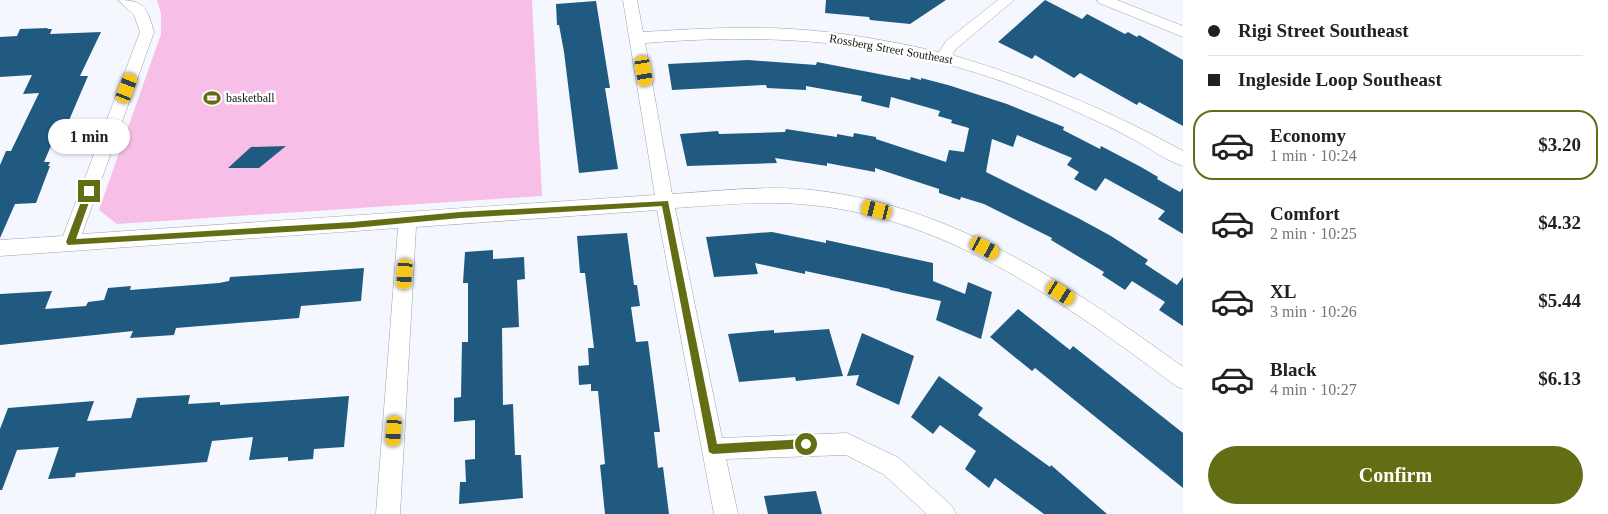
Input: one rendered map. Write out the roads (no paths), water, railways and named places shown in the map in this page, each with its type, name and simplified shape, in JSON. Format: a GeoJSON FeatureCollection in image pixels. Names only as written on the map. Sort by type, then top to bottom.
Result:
{"type":"FeatureCollection","features":[{"type":"Feature","properties":{"kind":"street"},"geometry":{"type":"LineString","coordinates":[[70,242],[146,32],[142,13],[125,0]]}},
{"type":"Feature","properties":{"kind":"street"},"geometry":{"type":"LineString","coordinates":[[630,0],[665,203],[726,514]]}},
{"type":"Feature","properties":{"kind":"street"},"geometry":{"type":"LineString","coordinates":[[943,57],[951,45],[1008,0]]}},
{"type":"Feature","properties":{"kind":"street"},"geometry":{"type":"LineString","coordinates":[[1104,0],[1183,32]]}},
{"type":"Feature","properties":{"kind":"street","name":"Rossberg Street Southeast"},"geometry":{"type":"LineString","coordinates":[[638,38],[741,32],[794,34],[846,39],[943,57],[1060,98],[1109,120],[1183,159]]}},
{"type":"Feature","properties":{"kind":"street"},"geometry":{"type":"LineString","coordinates":[[0,248],[460,215],[774,195],[799,196],[850,203],[929,225],[985,248],[1077,303],[1183,379]]}},
{"type":"Feature","properties":{"kind":"street"},"geometry":{"type":"LineString","coordinates":[[388,514],[407,220]]}},
{"type":"Feature","properties":{"kind":"street"},"geometry":{"type":"LineString","coordinates":[[713,449],[806,444],[848,444],[891,466],[944,514]]}},
{"type":"Feature","properties":{"kind":"place","name":"basketball"},"geometry":{"type":"Point","coordinates":[212,98]}}]}
